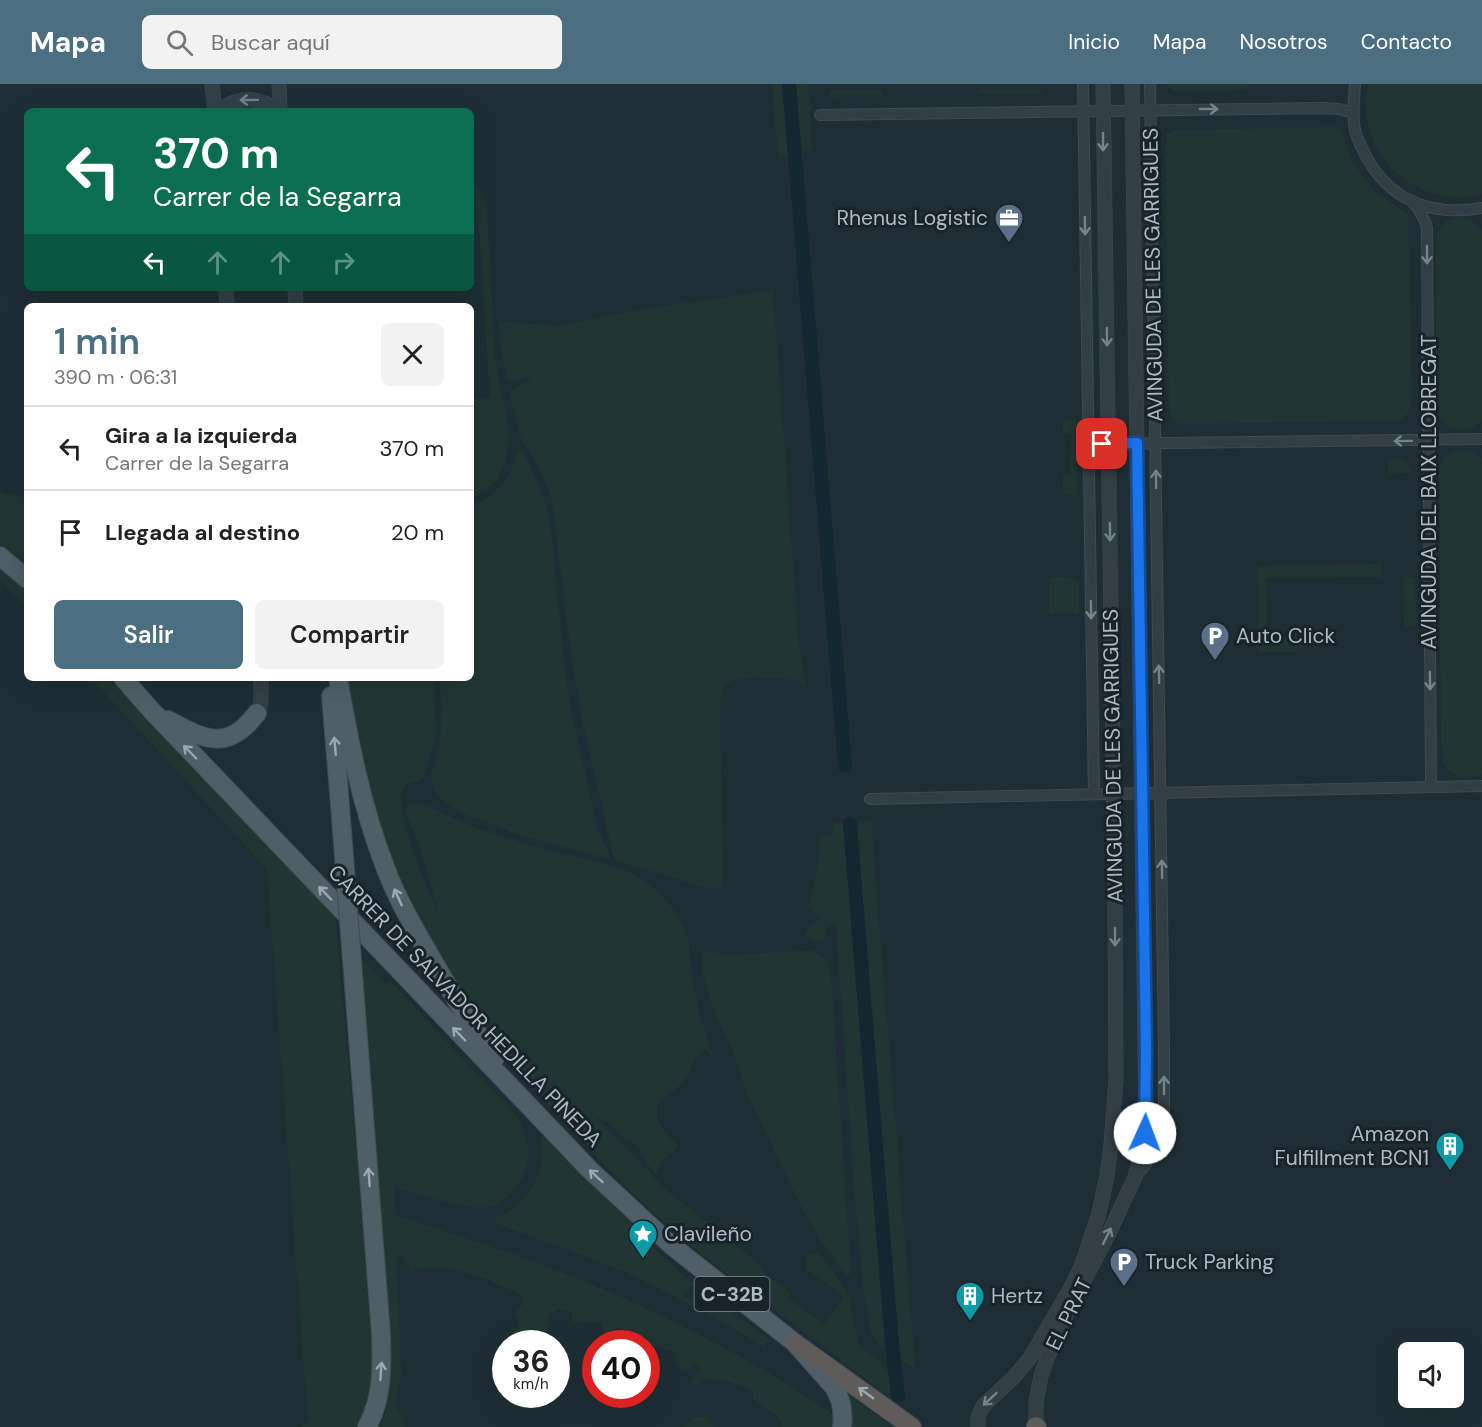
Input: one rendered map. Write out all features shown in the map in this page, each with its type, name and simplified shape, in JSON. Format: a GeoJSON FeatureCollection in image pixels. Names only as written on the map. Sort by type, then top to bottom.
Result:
{"type":"FeatureCollection","features":[{"type":"Feature","properties":{"kind":"highway","name":"C-32B"},"geometry":{"type":"LineString","coordinates":[[795,1342],[912,1427]]}},
{"type":"Feature","properties":{"kind":"main road"},"geometry":{"type":"LineString","coordinates":[[0,556],[24,576]]}},
{"type":"Feature","properties":{"kind":"main road","name":"CARRER DE SALVADOR HEDILLA PINEDA"},"geometry":{"type":"LineString","coordinates":[[126,681],[590,1170],[671,1245],[795,1342]]}},
{"type":"Feature","properties":{"kind":"main road"},"geometry":{"type":"LineString","coordinates":[[329,681],[381,1334],[382,1364],[377,1404],[367,1427]]}},
{"type":"Feature","properties":{"kind":"main road"},"geometry":{"type":"LineString","coordinates":[[339,681],[357,777],[368,818],[384,865],[407,917],[483,1043],[543,1122]]}},
{"type":"Feature","properties":{"kind":"main road"},"geometry":{"type":"LineString","coordinates":[[151,710],[192,734],[214,738],[231,736],[239,732],[257,712]]}},
{"type":"Feature","properties":{"kind":"main road","name":"C-32B"},"geometry":{"type":"LineString","coordinates":[[795,1342],[839,1394],[843,1416],[842,1427]]}},
{"type":"Feature","properties":{"kind":"street"},"geometry":{"type":"LineString","coordinates":[[212,84],[215,108]]}},
{"type":"Feature","properties":{"kind":"street"},"geometry":{"type":"LineString","coordinates":[[279,84],[279,108]]}},
{"type":"Feature","properties":{"kind":"street","name":"AVINGUDA DE LES GARRIGUES"},"geometry":{"type":"LineString","coordinates":[[1083,84],[1094,794]]}},
{"type":"Feature","properties":{"kind":"street","name":"AVINGUDA DE LES GARRIGUES"},"geometry":{"type":"LineString","coordinates":[[978,1427],[978,1417],[983,1406],[1014,1377],[1029,1359],[1081,1268],[1107,1176],[1111,1145],[1116,1081],[1103,84]]}},
{"type":"Feature","properties":{"kind":"street","name":"AVINGUDA DE LES GARRIGUES"},"geometry":{"type":"LineString","coordinates":[[1121,1207],[1135,1178],[1144,1146],[1146,1121],[1132,84]]}},
{"type":"Feature","properties":{"kind":"street","name":"AVINGUDA DE LES GARRIGUES"},"geometry":{"type":"LineString","coordinates":[[1135,1178],[1153,1154],[1164,1119],[1150,84]]}},
{"type":"Feature","properties":{"kind":"street"},"geometry":{"type":"LineString","coordinates":[[1355,84],[1353,104],[1355,131],[1361,148],[1377,174],[1396,192],[1426,207],[1465,211],[1482,208]]}},
{"type":"Feature","properties":{"kind":"street"},"geometry":{"type":"LineString","coordinates":[[224,108],[235,101],[247,99],[260,100],[275,108]]}},
{"type":"Feature","properties":{"kind":"street"},"geometry":{"type":"LineString","coordinates":[[820,115],[1324,108],[1354,113]]}},
{"type":"Feature","properties":{"kind":"street","name":"AVINGUDA DEL BAIX LLOBREGAT"},"geometry":{"type":"LineString","coordinates":[[1412,201],[1425,218],[1427,228],[1431,787]]}},
{"type":"Feature","properties":{"kind":"street"},"geometry":{"type":"LineString","coordinates":[[1089,444],[1482,439]]}},
{"type":"Feature","properties":{"kind":"street"},"geometry":{"type":"LineString","coordinates":[[257,712],[261,702],[261,681]]}},
{"type":"Feature","properties":{"kind":"street"},"geometry":{"type":"LineString","coordinates":[[870,799],[1482,786]]}},
{"type":"Feature","properties":{"kind":"street","name":"EL PRAT"},"geometry":{"type":"LineString","coordinates":[[1036,1427],[1036,1401],[1041,1376],[1056,1335],[1121,1207]]}},
{"type":"Feature","properties":{"kind":"green space"},"geometry":{"type":"Polygon","coordinates":[[[772,84],[808,84],[812,150],[778,158],[772,84]]]}},
{"type":"Feature","properties":{"kind":"green space"},"geometry":{"type":"Polygon","coordinates":[[[1165,84],[1247,84],[1247,90],[1175,91],[1165,84]]]}},
{"type":"Feature","properties":{"kind":"green space"},"geometry":{"type":"Polygon","coordinates":[[[1368,84],[1482,84],[1482,194],[1457,197],[1432,193],[1415,186],[1388,165],[1371,136],[1367,120],[1368,84]]]}},
{"type":"Feature","properties":{"kind":"green space"},"geometry":{"type":"Polygon","coordinates":[[[981,88],[1037,88],[1043,94],[978,94],[981,88]]]}},
{"type":"Feature","properties":{"kind":"green space"},"geometry":{"type":"Polygon","coordinates":[[[831,90],[879,90],[882,91],[883,96],[828,97],[831,90]]]}},
{"type":"Feature","properties":{"kind":"green space"},"geometry":{"type":"Polygon","coordinates":[[[1334,127],[1341,130],[1353,162],[1373,190],[1408,214],[1412,396],[1410,408],[1399,421],[1182,424],[1174,421],[1169,413],[1165,144],[1167,134],[1173,130],[1334,127]]]}},
{"type":"Feature","properties":{"kind":"green space"},"geometry":{"type":"Polygon","coordinates":[[[474,186],[479,188],[484,196],[487,211],[496,367],[509,431],[506,460],[498,478],[487,489],[474,496],[474,399],[490,397],[474,186]]]}},
{"type":"Feature","properties":{"kind":"green space"},"geometry":{"type":"Polygon","coordinates":[[[1460,217],[1471,220],[1482,230],[1482,421],[1466,429],[1448,425],[1438,415],[1436,409],[1436,236],[1445,223],[1460,217]]]}},
{"type":"Feature","properties":{"kind":"green space"},"geometry":{"type":"Polygon","coordinates":[[[773,290],[799,644],[806,691],[799,680],[772,678],[741,679],[727,684],[724,689],[720,706],[723,886],[710,889],[614,860],[581,715],[567,626],[552,499],[539,468],[521,438],[510,396],[516,388],[531,379],[529,377],[510,383],[507,380],[501,351],[499,321],[559,326],[626,312],[773,290]]]}},
{"type":"Feature","properties":{"kind":"green space"},"geometry":{"type":"Polygon","coordinates":[[[1076,419],[1077,495],[1067,495],[1063,492],[1063,475],[1070,475],[1071,435],[1063,434],[1063,424],[1067,420],[1076,419]]]}},
{"type":"Feature","properties":{"kind":"green space"},"geometry":{"type":"Polygon","coordinates":[[[522,449],[539,485],[550,517],[570,705],[598,830],[610,859],[522,836],[465,814],[445,803],[435,792],[432,784],[431,777],[440,742],[440,681],[474,681],[474,504],[500,487],[511,472],[518,450],[522,449]]]}},
{"type":"Feature","properties":{"kind":"green space"},"geometry":{"type":"Polygon","coordinates":[[[1458,450],[1474,452],[1482,458],[1482,774],[1472,777],[1456,775],[1447,769],[1443,762],[1441,745],[1439,467],[1444,457],[1458,450]]]}},
{"type":"Feature","properties":{"kind":"green space"},"geometry":{"type":"Polygon","coordinates":[[[1388,459],[1404,460],[1409,464],[1412,473],[1388,474],[1388,459]]]}},
{"type":"Feature","properties":{"kind":"green space"},"geometry":{"type":"Polygon","coordinates":[[[0,492],[24,497],[24,562],[0,543],[0,492]]]}},
{"type":"Feature","properties":{"kind":"green space"},"geometry":{"type":"Polygon","coordinates":[[[1382,564],[1382,577],[1266,578],[1267,637],[1297,637],[1297,652],[1258,652],[1257,566],[1382,564]]]}},
{"type":"Feature","properties":{"kind":"green space"},"geometry":{"type":"Polygon","coordinates":[[[0,567],[24,589],[24,605],[0,580],[0,567]]]}},
{"type":"Feature","properties":{"kind":"green space"},"geometry":{"type":"Polygon","coordinates":[[[1049,577],[1067,577],[1079,582],[1079,613],[1049,613],[1049,577]]]}},
{"type":"Feature","properties":{"kind":"green space"},"geometry":{"type":"Polygon","coordinates":[[[1403,577],[1415,577],[1416,626],[1404,626],[1403,577]]]}},
{"type":"Feature","properties":{"kind":"green space"},"geometry":{"type":"Polygon","coordinates":[[[94,681],[112,681],[335,915],[373,1359],[372,1379],[365,1408],[366,1418],[361,1427],[301,1427],[309,1420],[267,869],[94,681]]]}},
{"type":"Feature","properties":{"kind":"green space"},"geometry":{"type":"Polygon","coordinates":[[[349,681],[434,681],[436,731],[433,747],[424,777],[405,785],[401,793],[401,800],[405,825],[413,851],[439,913],[417,840],[406,813],[408,805],[418,804],[476,828],[545,850],[591,860],[626,871],[656,889],[671,906],[682,923],[689,943],[698,1009],[715,1062],[708,1052],[702,1050],[694,1061],[688,1076],[657,1104],[657,1120],[668,1137],[679,1144],[662,1161],[656,1175],[639,1153],[640,1148],[629,1139],[625,1139],[609,1123],[594,1116],[662,1187],[761,1265],[765,1274],[791,1293],[788,1298],[824,1324],[844,1297],[807,1269],[806,1259],[811,1253],[820,1254],[849,1295],[859,1347],[877,1358],[889,1373],[891,1398],[698,1251],[656,1215],[611,1172],[543,1098],[498,1044],[465,998],[410,905],[367,787],[349,681]]]}},
{"type":"Feature","properties":{"kind":"green space"},"geometry":{"type":"Polygon","coordinates":[[[871,821],[915,1369],[880,1347],[870,1330],[864,1294],[854,1189],[836,925],[826,925],[825,940],[815,941],[804,935],[820,918],[807,907],[817,873],[818,838],[832,834],[834,822],[871,821]]]}},
{"type":"Feature","properties":{"kind":"green space"},"geometry":{"type":"Polygon","coordinates":[[[813,950],[827,960],[831,975],[850,1275],[845,1274],[803,1210],[746,1092],[735,1056],[717,1018],[702,970],[703,952],[726,955],[813,950]]]}},
{"type":"Feature","properties":{"kind":"green space"},"geometry":{"type":"Polygon","coordinates":[[[357,953],[386,984],[390,981],[520,1120],[528,1144],[529,1158],[520,1181],[507,1197],[498,1203],[480,1208],[442,1201],[394,1187],[396,1215],[556,1270],[629,1300],[734,1353],[802,1394],[835,1415],[834,1427],[782,1427],[781,1421],[773,1413],[753,1400],[753,1391],[730,1382],[707,1378],[698,1384],[690,1385],[694,1375],[701,1370],[695,1363],[686,1370],[676,1366],[675,1352],[660,1348],[660,1330],[624,1330],[620,1327],[614,1330],[603,1330],[600,1323],[572,1322],[572,1312],[560,1309],[549,1314],[547,1330],[515,1330],[519,1327],[515,1312],[523,1304],[520,1294],[466,1272],[437,1267],[411,1272],[403,1257],[397,1254],[401,1372],[396,1407],[406,1427],[380,1427],[389,1400],[391,1384],[390,1343],[357,953]]]}},
{"type":"Feature","properties":{"kind":"green space"},"geometry":{"type":"Polygon","coordinates":[[[544,1135],[640,1228],[642,1237],[693,1284],[683,1295],[694,1303],[701,1295],[695,1289],[705,1293],[769,1339],[764,1348],[730,1326],[625,1272],[497,1224],[495,1218],[508,1212],[524,1199],[533,1186],[542,1156],[540,1137],[544,1135]]]}},
{"type":"Feature","properties":{"kind":"green space"},"geometry":{"type":"Polygon","coordinates":[[[848,1394],[892,1427],[849,1427],[851,1410],[848,1394]]]}},
{"type":"Feature","properties":{"kind":"green space"},"geometry":{"type":"Polygon","coordinates":[[[694,1417],[707,1417],[713,1426],[718,1427],[683,1427],[694,1417]]]}},
{"type":"Feature","properties":{"kind":"waterway"},"geometry":{"type":"LineString","coordinates":[[789,84],[845,766]]}},
{"type":"Feature","properties":{"kind":"waterway"},"geometry":{"type":"LineString","coordinates":[[850,824],[898,1395]]}},
{"type":"Feature","properties":{"kind":"place","name":"Rhenus Logistic"},"geometry":{"type":"Point","coordinates":[1009,244]}},
{"type":"Feature","properties":{"kind":"place","name":"Auto Click"},"geometry":{"type":"Point","coordinates":[1215,662]}},
{"type":"Feature","properties":{"kind":"place","name":"Amazon Fulfillment BCN1"},"geometry":{"type":"Point","coordinates":[1450,1172]}},
{"type":"Feature","properties":{"kind":"place","name":"Clavileño"},"geometry":{"type":"Point","coordinates":[643,1260]}},
{"type":"Feature","properties":{"kind":"place","name":"Truck Parking"},"geometry":{"type":"Point","coordinates":[1124,1288]}},
{"type":"Feature","properties":{"kind":"place","name":"Hertz"},"geometry":{"type":"Point","coordinates":[970,1322]}},
{"type":"Feature","properties":{"kind":"route"},"geometry":{"type":"LineString","coordinates":[[1102,444],[1137,443],[1146,1051],[1145,1133]]}}]}
